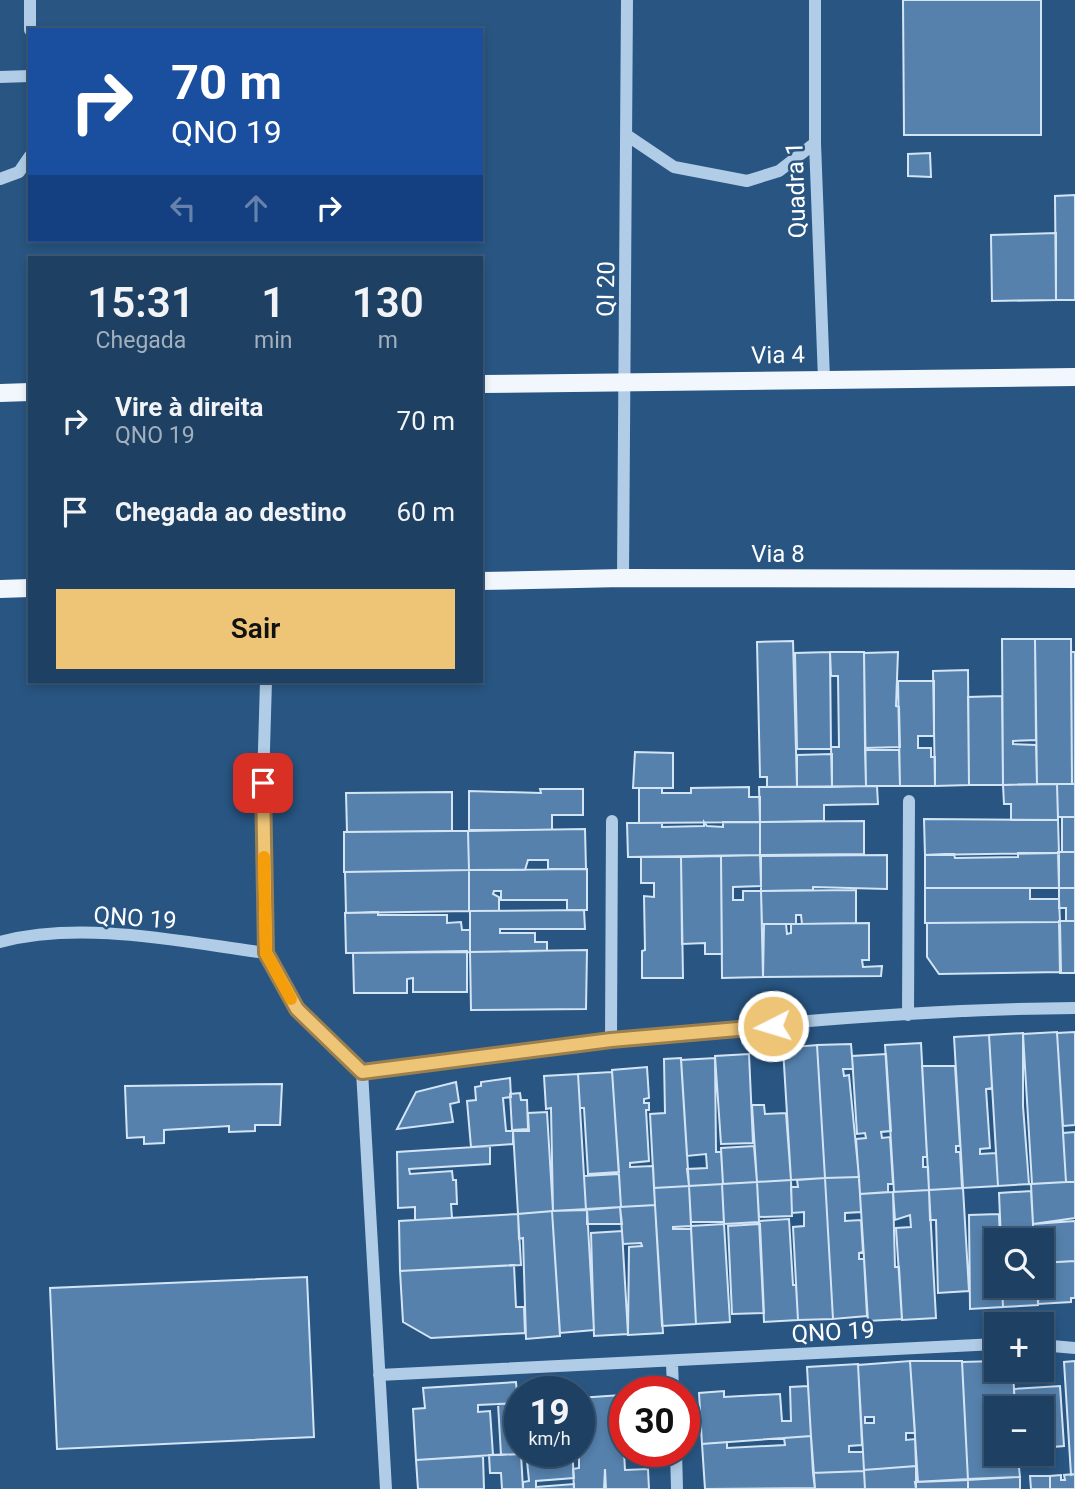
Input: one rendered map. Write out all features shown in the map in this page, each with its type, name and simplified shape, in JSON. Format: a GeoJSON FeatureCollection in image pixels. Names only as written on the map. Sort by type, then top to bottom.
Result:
{"type":"FeatureCollection","features":[{"type":"Feature","properties":{"kind":"main road","name":"Via 4"},"geometry":{"type":"LineString","coordinates":[[483,384],[1075,377]]}},
{"type":"Feature","properties":{"kind":"main road"},"geometry":{"type":"LineString","coordinates":[[0,393],[28,392]]}},
{"type":"Feature","properties":{"kind":"main road","name":"Via 8"},"geometry":{"type":"LineString","coordinates":[[483,581],[623,578],[1075,579]]}},
{"type":"Feature","properties":{"kind":"main road"},"geometry":{"type":"LineString","coordinates":[[0,589],[28,588]]}},
{"type":"Feature","properties":{"kind":"street"},"geometry":{"type":"LineString","coordinates":[[30,0],[30,28]]}},
{"type":"Feature","properties":{"kind":"street","name":"QI 20"},"geometry":{"type":"LineString","coordinates":[[623,578],[627,0]]}},
{"type":"Feature","properties":{"kind":"street","name":"Quadra 1"},"geometry":{"type":"LineString","coordinates":[[815,0],[815,143],[824,379]]}},
{"type":"Feature","properties":{"kind":"street"},"geometry":{"type":"LineString","coordinates":[[0,77],[28,76]]}},
{"type":"Feature","properties":{"kind":"street"},"geometry":{"type":"LineString","coordinates":[[628,136],[674,167],[747,181],[779,171],[815,143]]}},
{"type":"Feature","properties":{"kind":"street"},"geometry":{"type":"LineString","coordinates":[[0,179],[19,172],[28,159]]}},
{"type":"Feature","properties":{"kind":"street"},"geometry":{"type":"LineString","coordinates":[[266,683],[263,783],[266,953],[297,1009],[362,1072],[386,1489]]}},
{"type":"Feature","properties":{"kind":"street"},"geometry":{"type":"LineString","coordinates":[[908,1015],[909,801]]}},
{"type":"Feature","properties":{"kind":"street"},"geometry":{"type":"LineString","coordinates":[[611,1040],[612,821]]}},
{"type":"Feature","properties":{"kind":"street","name":"QNO 19"},"geometry":{"type":"LineString","coordinates":[[0,942],[24,936],[118,934],[266,953]]}},
{"type":"Feature","properties":{"kind":"street"},"geometry":{"type":"LineString","coordinates":[[362,1072],[611,1040],[908,1015],[1075,1008]]}},
{"type":"Feature","properties":{"kind":"street","name":"QNO 19"},"geometry":{"type":"LineString","coordinates":[[379,1375],[984,1345]]}},
{"type":"Feature","properties":{"kind":"street"},"geometry":{"type":"LineString","coordinates":[[1054,1346],[1075,1348]]}},
{"type":"Feature","properties":{"kind":"street"},"geometry":{"type":"LineString","coordinates":[[672,1362],[672,1376]]}},
{"type":"Feature","properties":{"kind":"street"},"geometry":{"type":"LineString","coordinates":[[676,1467],[677,1489]]}},
{"type":"Feature","properties":{"kind":"building"},"geometry":{"type":"Polygon","coordinates":[[[903,0],[1041,0],[1041,135],[904,135],[903,0]]]}},
{"type":"Feature","properties":{"kind":"building"},"geometry":{"type":"Polygon","coordinates":[[[930,153],[931,177],[908,176],[908,154],[930,153]]]}},
{"type":"Feature","properties":{"kind":"building"},"geometry":{"type":"Polygon","coordinates":[[[1075,195],[1075,300],[1056,300],[1055,196],[1075,195]]]}},
{"type":"Feature","properties":{"kind":"building"},"geometry":{"type":"Polygon","coordinates":[[[1056,233],[1056,300],[992,301],[991,235],[1056,233]]]}},
{"type":"Feature","properties":{"kind":"building"},"geometry":{"type":"Polygon","coordinates":[[[1002,639],[1035,639],[1036,740],[1013,741],[1013,744],[1036,745],[1037,784],[1003,785],[1002,639]]]}},
{"type":"Feature","properties":{"kind":"building"},"geometry":{"type":"Polygon","coordinates":[[[1035,639],[1071,639],[1072,784],[1037,784],[1035,639]]]}},
{"type":"Feature","properties":{"kind":"building"},"geometry":{"type":"Polygon","coordinates":[[[793,641],[797,787],[767,787],[767,777],[760,777],[757,642],[793,641]]]}},
{"type":"Feature","properties":{"kind":"building"},"geometry":{"type":"Polygon","coordinates":[[[830,652],[831,749],[797,749],[795,653],[830,652]]]}},
{"type":"Feature","properties":{"kind":"building"},"geometry":{"type":"Polygon","coordinates":[[[830,652],[864,652],[866,786],[832,787],[831,747],[839,747],[838,676],[831,676],[830,652]]]}},
{"type":"Feature","properties":{"kind":"building"},"geometry":{"type":"Polygon","coordinates":[[[898,652],[896,706],[899,707],[900,747],[865,748],[864,653],[898,652]]]}},
{"type":"Feature","properties":{"kind":"building"},"geometry":{"type":"Polygon","coordinates":[[[1071,652],[1075,652],[1075,784],[1072,784],[1071,652]]]}},
{"type":"Feature","properties":{"kind":"building"},"geometry":{"type":"Polygon","coordinates":[[[968,670],[969,785],[935,786],[933,671],[968,670]]]}},
{"type":"Feature","properties":{"kind":"building"},"geometry":{"type":"Polygon","coordinates":[[[898,681],[934,681],[934,736],[918,736],[918,748],[931,748],[931,757],[935,757],[935,786],[900,786],[898,681]]]}},
{"type":"Feature","properties":{"kind":"building"},"geometry":{"type":"Polygon","coordinates":[[[1002,696],[1003,785],[969,785],[968,697],[1002,696]]]}},
{"type":"Feature","properties":{"kind":"building"},"geometry":{"type":"Polygon","coordinates":[[[865,750],[899,750],[900,786],[866,786],[865,750]]]}},
{"type":"Feature","properties":{"kind":"building"},"geometry":{"type":"Polygon","coordinates":[[[635,752],[673,753],[673,788],[633,788],[635,752]]]}},
{"type":"Feature","properties":{"kind":"building"},"geometry":{"type":"Polygon","coordinates":[[[832,754],[832,787],[797,787],[797,755],[832,754]]]}},
{"type":"Feature","properties":{"kind":"building"},"geometry":{"type":"Polygon","coordinates":[[[1057,784],[1058,820],[1011,820],[1011,804],[1004,804],[1003,785],[1057,784]]]}},
{"type":"Feature","properties":{"kind":"building"},"geometry":{"type":"Polygon","coordinates":[[[1057,784],[1075,784],[1075,817],[1058,817],[1057,784]]]}},
{"type":"Feature","properties":{"kind":"building"},"geometry":{"type":"Polygon","coordinates":[[[877,786],[878,804],[824,805],[824,821],[760,822],[759,787],[877,786]]]}},
{"type":"Feature","properties":{"kind":"building"},"geometry":{"type":"Polygon","coordinates":[[[749,787],[749,797],[760,797],[760,822],[639,823],[639,788],[662,788],[662,793],[691,793],[691,788],[749,787]]]}},
{"type":"Feature","properties":{"kind":"building"},"geometry":{"type":"Polygon","coordinates":[[[540,789],[583,789],[583,815],[552,815],[552,830],[469,830],[469,791],[541,793],[540,789]]]}},
{"type":"Feature","properties":{"kind":"building"},"geometry":{"type":"Polygon","coordinates":[[[452,792],[452,831],[347,832],[346,793],[452,792]]]}},
{"type":"Feature","properties":{"kind":"building"},"geometry":{"type":"Polygon","coordinates":[[[1062,817],[1075,817],[1075,852],[1062,852],[1062,817]]]}},
{"type":"Feature","properties":{"kind":"building"},"geometry":{"type":"Polygon","coordinates":[[[924,819],[1058,820],[1059,853],[925,855],[924,819]]]}},
{"type":"Feature","properties":{"kind":"building"},"geometry":{"type":"Polygon","coordinates":[[[864,821],[864,854],[760,855],[760,822],[864,821]]]}},
{"type":"Feature","properties":{"kind":"building"},"geometry":{"type":"Polygon","coordinates":[[[704,822],[707,826],[723,827],[723,822],[760,822],[760,855],[628,857],[627,823],[662,823],[662,827],[704,826],[704,822]]]}},
{"type":"Feature","properties":{"kind":"building"},"geometry":{"type":"Polygon","coordinates":[[[585,829],[586,869],[548,869],[548,860],[528,860],[525,870],[469,870],[468,831],[585,829]]]}},
{"type":"Feature","properties":{"kind":"building"},"geometry":{"type":"Polygon","coordinates":[[[468,831],[469,870],[344,872],[344,832],[468,831]]]}},
{"type":"Feature","properties":{"kind":"building"},"geometry":{"type":"Polygon","coordinates":[[[1058,852],[1075,852],[1075,888],[1059,888],[1058,852]]]}},
{"type":"Feature","properties":{"kind":"building"},"geometry":{"type":"Polygon","coordinates":[[[1018,853],[1059,853],[1059,888],[925,888],[925,855],[954,854],[955,858],[1018,857],[1018,853]]]}},
{"type":"Feature","properties":{"kind":"building"},"geometry":{"type":"Polygon","coordinates":[[[760,855],[761,886],[733,887],[733,900],[743,900],[743,891],[761,891],[763,977],[722,978],[721,856],[760,855]]]}},
{"type":"Feature","properties":{"kind":"building"},"geometry":{"type":"Polygon","coordinates":[[[887,855],[887,889],[813,887],[813,890],[761,891],[761,856],[887,855]]]}},
{"type":"Feature","properties":{"kind":"building"},"geometry":{"type":"Polygon","coordinates":[[[721,856],[722,954],[705,954],[705,943],[682,944],[681,857],[721,856]]]}},
{"type":"Feature","properties":{"kind":"building"},"geometry":{"type":"Polygon","coordinates":[[[641,857],[681,857],[683,978],[642,978],[642,951],[645,950],[644,896],[654,897],[654,883],[641,883],[641,857]]]}},
{"type":"Feature","properties":{"kind":"building"},"geometry":{"type":"Polygon","coordinates":[[[587,869],[587,910],[567,910],[567,900],[501,900],[501,891],[494,891],[493,894],[499,897],[499,911],[469,911],[469,870],[587,869]]]}},
{"type":"Feature","properties":{"kind":"building"},"geometry":{"type":"Polygon","coordinates":[[[469,870],[469,911],[346,913],[345,872],[469,870]]]}},
{"type":"Feature","properties":{"kind":"building"},"geometry":{"type":"Polygon","coordinates":[[[925,888],[1030,888],[1030,899],[1059,899],[1060,922],[925,923],[925,888]]]}},
{"type":"Feature","properties":{"kind":"building"},"geometry":{"type":"Polygon","coordinates":[[[1059,888],[1075,888],[1075,921],[1066,921],[1066,908],[1059,908],[1059,888]]]}},
{"type":"Feature","properties":{"kind":"building"},"geometry":{"type":"Polygon","coordinates":[[[856,890],[856,923],[802,924],[801,915],[796,915],[796,924],[762,924],[761,891],[856,890]]]}},
{"type":"Feature","properties":{"kind":"building"},"geometry":{"type":"Polygon","coordinates":[[[584,910],[585,929],[500,929],[500,933],[535,933],[535,942],[547,942],[547,951],[470,952],[470,911],[584,910]]]}},
{"type":"Feature","properties":{"kind":"building"},"geometry":{"type":"Polygon","coordinates":[[[378,912],[378,915],[447,915],[447,923],[461,922],[462,930],[470,930],[470,952],[346,953],[345,913],[378,912]]]}},
{"type":"Feature","properties":{"kind":"building"},"geometry":{"type":"Polygon","coordinates":[[[1059,921],[1075,921],[1075,973],[1060,973],[1059,921]]]}},
{"type":"Feature","properties":{"kind":"building"},"geometry":{"type":"Polygon","coordinates":[[[1060,922],[1061,972],[939,974],[927,957],[927,923],[1060,922]]]}},
{"type":"Feature","properties":{"kind":"building"},"geometry":{"type":"Polygon","coordinates":[[[869,923],[869,960],[862,960],[863,967],[882,966],[881,976],[763,977],[764,924],[786,924],[787,934],[791,933],[791,924],[869,923]]]}},
{"type":"Feature","properties":{"kind":"building"},"geometry":{"type":"Polygon","coordinates":[[[587,950],[586,1009],[471,1010],[470,952],[587,950]]]}},
{"type":"Feature","properties":{"kind":"building"},"geometry":{"type":"Polygon","coordinates":[[[467,951],[467,992],[413,992],[413,978],[407,979],[407,993],[354,993],[353,953],[467,951]]]}},
{"type":"Feature","properties":{"kind":"building"},"geometry":{"type":"Polygon","coordinates":[[[1057,1032],[1066,1182],[1032,1184],[1023,1034],[1057,1032]]]}},
{"type":"Feature","properties":{"kind":"building"},"geometry":{"type":"Polygon","coordinates":[[[1075,1032],[1075,1125],[1063,1126],[1057,1033],[1075,1032]]]}},
{"type":"Feature","properties":{"kind":"building"},"geometry":{"type":"Polygon","coordinates":[[[1023,1033],[1023,1106],[1029,1184],[998,1186],[989,1035],[1023,1033]]]}},
{"type":"Feature","properties":{"kind":"building"},"geometry":{"type":"Polygon","coordinates":[[[989,1035],[992,1088],[986,1089],[990,1148],[980,1149],[980,1154],[996,1153],[998,1186],[963,1188],[954,1037],[989,1035]]]}},
{"type":"Feature","properties":{"kind":"building"},"geometry":{"type":"Polygon","coordinates":[[[921,1043],[927,1157],[923,1157],[923,1167],[928,1167],[929,1190],[894,1192],[885,1045],[921,1043]]]}},
{"type":"Feature","properties":{"kind":"building"},"geometry":{"type":"Polygon","coordinates":[[[851,1044],[853,1069],[843,1069],[844,1076],[849,1075],[859,1177],[825,1178],[817,1045],[851,1044]]]}},
{"type":"Feature","properties":{"kind":"building"},"geometry":{"type":"Polygon","coordinates":[[[817,1045],[825,1178],[791,1180],[783,1048],[817,1045]]]}},
{"type":"Feature","properties":{"kind":"building"},"geometry":{"type":"Polygon","coordinates":[[[749,1054],[753,1143],[721,1144],[715,1056],[749,1054]]]}},
{"type":"Feature","properties":{"kind":"building"},"geometry":{"type":"Polygon","coordinates":[[[886,1054],[891,1131],[881,1132],[882,1138],[890,1137],[893,1184],[888,1184],[888,1192],[860,1194],[856,1139],[866,1138],[865,1133],[857,1134],[852,1056],[886,1054]]]}},
{"type":"Feature","properties":{"kind":"building"},"geometry":{"type":"Polygon","coordinates":[[[681,1058],[689,1186],[654,1188],[650,1114],[665,1113],[664,1059],[681,1058]]]}},
{"type":"Feature","properties":{"kind":"building"},"geometry":{"type":"Polygon","coordinates":[[[715,1058],[716,1152],[721,1152],[723,1184],[689,1186],[687,1169],[707,1168],[706,1154],[687,1156],[681,1060],[715,1058]]]}},
{"type":"Feature","properties":{"kind":"building"},"geometry":{"type":"Polygon","coordinates":[[[922,1066],[955,1066],[960,1146],[956,1146],[956,1152],[960,1152],[962,1188],[929,1190],[922,1066]]]}},
{"type":"Feature","properties":{"kind":"building"},"geometry":{"type":"Polygon","coordinates":[[[647,1067],[649,1098],[644,1099],[644,1103],[649,1103],[649,1110],[646,1110],[649,1161],[630,1163],[630,1167],[653,1166],[655,1205],[621,1207],[612,1070],[647,1067]]]}},
{"type":"Feature","properties":{"kind":"building"},"geometry":{"type":"Polygon","coordinates":[[[612,1072],[619,1172],[588,1174],[584,1108],[580,1108],[578,1074],[612,1072]]]}},
{"type":"Feature","properties":{"kind":"building"},"geometry":{"type":"Polygon","coordinates":[[[578,1074],[586,1210],[553,1211],[551,1108],[546,1109],[544,1076],[578,1074]]]}},
{"type":"Feature","properties":{"kind":"building"},"geometry":{"type":"Polygon","coordinates":[[[510,1078],[511,1097],[503,1098],[506,1131],[513,1131],[513,1144],[471,1147],[467,1101],[476,1100],[475,1087],[481,1086],[481,1082],[510,1078]]]}},
{"type":"Feature","properties":{"kind":"building"},"geometry":{"type":"Polygon","coordinates":[[[456,1082],[459,1102],[450,1104],[453,1122],[397,1129],[416,1092],[456,1082]]]}},
{"type":"Feature","properties":{"kind":"building"},"geometry":{"type":"Polygon","coordinates":[[[282,1084],[280,1125],[255,1125],[255,1131],[229,1132],[229,1126],[164,1130],[164,1143],[144,1144],[144,1137],[127,1138],[125,1086],[282,1084]]]}},
{"type":"Feature","properties":{"kind":"building"},"geometry":{"type":"Polygon","coordinates":[[[520,1093],[521,1100],[527,1100],[528,1129],[512,1130],[510,1094],[520,1093]]]}},
{"type":"Feature","properties":{"kind":"building"},"geometry":{"type":"Polygon","coordinates":[[[752,1105],[764,1105],[765,1114],[786,1113],[791,1180],[757,1182],[752,1105]]]}},
{"type":"Feature","properties":{"kind":"building"},"geometry":{"type":"Polygon","coordinates":[[[547,1112],[553,1211],[518,1214],[513,1131],[529,1131],[528,1113],[547,1112]]]}},
{"type":"Feature","properties":{"kind":"building"},"geometry":{"type":"Polygon","coordinates":[[[1075,1132],[1075,1182],[1066,1182],[1063,1133],[1075,1132]]]}},
{"type":"Feature","properties":{"kind":"building"},"geometry":{"type":"Polygon","coordinates":[[[490,1146],[490,1164],[409,1169],[410,1174],[452,1171],[453,1180],[456,1180],[457,1204],[451,1204],[452,1218],[415,1220],[415,1207],[398,1208],[397,1152],[490,1146]]]}},
{"type":"Feature","properties":{"kind":"building"},"geometry":{"type":"Polygon","coordinates":[[[754,1146],[757,1182],[723,1184],[721,1148],[754,1146]]]}},
{"type":"Feature","properties":{"kind":"building"},"geometry":{"type":"Polygon","coordinates":[[[619,1174],[621,1207],[586,1210],[584,1176],[619,1174]]]}},
{"type":"Feature","properties":{"kind":"building"},"geometry":{"type":"Polygon","coordinates":[[[859,1177],[861,1212],[845,1213],[845,1221],[861,1220],[863,1252],[859,1253],[859,1259],[864,1259],[867,1316],[833,1319],[825,1178],[859,1177]]]}},
{"type":"Feature","properties":{"kind":"building"},"geometry":{"type":"Polygon","coordinates":[[[825,1178],[833,1319],[798,1320],[793,1227],[804,1226],[804,1212],[792,1213],[791,1187],[798,1187],[797,1180],[825,1178]]]}},
{"type":"Feature","properties":{"kind":"building"},"geometry":{"type":"Polygon","coordinates":[[[791,1180],[792,1216],[759,1217],[757,1182],[791,1180]]]}},
{"type":"Feature","properties":{"kind":"building"},"geometry":{"type":"Polygon","coordinates":[[[757,1182],[759,1222],[724,1224],[722,1184],[757,1182]]]}},
{"type":"Feature","properties":{"kind":"building"},"geometry":{"type":"Polygon","coordinates":[[[1075,1182],[1075,1218],[1033,1224],[1031,1184],[1075,1182]]]}},
{"type":"Feature","properties":{"kind":"building"},"geometry":{"type":"Polygon","coordinates":[[[722,1184],[724,1222],[691,1222],[689,1186],[722,1184]]]}},
{"type":"Feature","properties":{"kind":"building"},"geometry":{"type":"Polygon","coordinates":[[[689,1186],[691,1226],[673,1229],[691,1229],[696,1324],[662,1326],[654,1188],[689,1186]]]}},
{"type":"Feature","properties":{"kind":"building"},"geometry":{"type":"Polygon","coordinates":[[[963,1188],[969,1291],[938,1293],[936,1220],[930,1220],[929,1190],[963,1188]]]}},
{"type":"Feature","properties":{"kind":"building"},"geometry":{"type":"Polygon","coordinates":[[[929,1190],[936,1318],[902,1320],[896,1228],[911,1227],[910,1215],[895,1220],[893,1192],[929,1190]]]}},
{"type":"Feature","properties":{"kind":"building"},"geometry":{"type":"Polygon","coordinates":[[[1031,1191],[1033,1228],[1000,1228],[999,1193],[1031,1191]]]}},
{"type":"Feature","properties":{"kind":"building"},"geometry":{"type":"Polygon","coordinates":[[[893,1192],[895,1267],[899,1267],[902,1319],[868,1321],[860,1194],[893,1192]]]}},
{"type":"Feature","properties":{"kind":"building"},"geometry":{"type":"Polygon","coordinates":[[[655,1205],[663,1333],[628,1335],[629,1247],[642,1246],[641,1243],[623,1244],[620,1207],[655,1205]]]}},
{"type":"Feature","properties":{"kind":"building"},"geometry":{"type":"Polygon","coordinates":[[[620,1207],[622,1224],[587,1224],[587,1209],[620,1207]]]}},
{"type":"Feature","properties":{"kind":"building"},"geometry":{"type":"Polygon","coordinates":[[[587,1209],[594,1330],[560,1333],[552,1211],[587,1209]]]}},
{"type":"Feature","properties":{"kind":"building"},"geometry":{"type":"Polygon","coordinates":[[[552,1211],[560,1336],[526,1339],[523,1238],[519,1239],[518,1214],[552,1211]]]}},
{"type":"Feature","properties":{"kind":"building"},"geometry":{"type":"Polygon","coordinates":[[[518,1214],[521,1265],[400,1271],[399,1221],[518,1214]]]}},
{"type":"Feature","properties":{"kind":"building"},"geometry":{"type":"Polygon","coordinates":[[[999,1214],[1000,1228],[984,1228],[984,1298],[1003,1298],[1003,1307],[970,1309],[969,1215],[999,1214]]]}},
{"type":"Feature","properties":{"kind":"building"},"geometry":{"type":"Polygon","coordinates":[[[789,1219],[798,1320],[764,1322],[759,1221],[789,1219]]]}},
{"type":"Feature","properties":{"kind":"building"},"geometry":{"type":"Polygon","coordinates":[[[1075,1221],[1075,1261],[1054,1262],[1054,1228],[1033,1228],[1033,1224],[1075,1221]]]}},
{"type":"Feature","properties":{"kind":"building"},"geometry":{"type":"Polygon","coordinates":[[[724,1224],[730,1322],[696,1324],[691,1226],[724,1224]]]}},
{"type":"Feature","properties":{"kind":"building"},"geometry":{"type":"Polygon","coordinates":[[[760,1224],[764,1313],[732,1314],[728,1226],[760,1224]]]}},
{"type":"Feature","properties":{"kind":"building"},"geometry":{"type":"Polygon","coordinates":[[[622,1231],[628,1334],[594,1336],[591,1233],[622,1231]]]}},
{"type":"Feature","properties":{"kind":"building"},"geometry":{"type":"Polygon","coordinates":[[[1075,1261],[1075,1298],[1071,1298],[1071,1302],[1038,1304],[1038,1298],[1054,1298],[1054,1262],[1075,1261]]]}},
{"type":"Feature","properties":{"kind":"building"},"geometry":{"type":"Polygon","coordinates":[[[514,1265],[516,1307],[524,1307],[525,1333],[431,1338],[403,1322],[400,1271],[514,1265]]]}},
{"type":"Feature","properties":{"kind":"building"},"geometry":{"type":"Polygon","coordinates":[[[307,1277],[314,1437],[57,1449],[50,1288],[307,1277]]]}},
{"type":"Feature","properties":{"kind":"building"},"geometry":{"type":"Polygon","coordinates":[[[1003,1298],[1038,1298],[1038,1305],[1003,1307],[1003,1298]]]}},
{"type":"Feature","properties":{"kind":"building"},"geometry":{"type":"Polygon","coordinates":[[[910,1361],[915,1433],[906,1433],[906,1440],[915,1439],[916,1466],[864,1470],[858,1365],[910,1361]],[[865,1417],[865,1423],[874,1423],[874,1417],[865,1417]]]}},
{"type":"Feature","properties":{"kind":"building"},"geometry":{"type":"Polygon","coordinates":[[[910,1361],[962,1361],[968,1480],[918,1482],[910,1361]]]}},
{"type":"Feature","properties":{"kind":"building"},"geometry":{"type":"Polygon","coordinates":[[[984,1361],[984,1382],[1014,1382],[1014,1396],[984,1396],[984,1466],[1019,1466],[1020,1477],[968,1480],[962,1362],[984,1361]]]}},
{"type":"Feature","properties":{"kind":"building"},"geometry":{"type":"Polygon","coordinates":[[[1075,1361],[1075,1474],[1071,1475],[1064,1362],[1075,1361]]]}},
{"type":"Feature","properties":{"kind":"building"},"geometry":{"type":"Polygon","coordinates":[[[858,1364],[862,1445],[849,1446],[849,1452],[863,1452],[864,1471],[813,1473],[807,1367],[858,1364]]]}},
{"type":"Feature","properties":{"kind":"building"},"geometry":{"type":"Polygon","coordinates":[[[504,1383],[504,1404],[478,1405],[478,1412],[490,1411],[493,1455],[416,1460],[413,1409],[425,1408],[423,1388],[504,1383]]]}},
{"type":"Feature","properties":{"kind":"building"},"geometry":{"type":"Polygon","coordinates":[[[808,1386],[811,1436],[702,1444],[700,1393],[724,1391],[724,1397],[780,1394],[782,1421],[791,1421],[790,1387],[808,1386]]]}},
{"type":"Feature","properties":{"kind":"building"},"geometry":{"type":"Polygon","coordinates":[[[1060,1386],[1064,1446],[1054,1447],[1054,1396],[1014,1396],[1014,1389],[1060,1386]]]}},
{"type":"Feature","properties":{"kind":"building"},"geometry":{"type":"Polygon","coordinates":[[[609,1396],[609,1467],[625,1467],[625,1470],[648,1469],[649,1489],[606,1489],[605,1469],[604,1489],[574,1489],[573,1469],[595,1467],[595,1397],[609,1396]]]}},
{"type":"Feature","properties":{"kind":"building"},"geometry":{"type":"Polygon","coordinates":[[[498,1404],[504,1404],[504,1455],[501,1455],[498,1404]]]}},
{"type":"Feature","properties":{"kind":"building"},"geometry":{"type":"Polygon","coordinates":[[[811,1436],[815,1488],[705,1489],[702,1444],[727,1442],[727,1448],[785,1445],[784,1438],[811,1436]]]}},
{"type":"Feature","properties":{"kind":"building"},"geometry":{"type":"Polygon","coordinates":[[[489,1455],[504,1455],[504,1467],[522,1467],[523,1489],[502,1489],[501,1473],[490,1473],[489,1455]]]}},
{"type":"Feature","properties":{"kind":"building"},"geometry":{"type":"Polygon","coordinates":[[[483,1456],[484,1489],[418,1489],[416,1460],[483,1456]]]}},
{"type":"Feature","properties":{"kind":"building"},"geometry":{"type":"Polygon","coordinates":[[[916,1466],[916,1489],[865,1489],[864,1470],[916,1466]]]}},
{"type":"Feature","properties":{"kind":"building"},"geometry":{"type":"Polygon","coordinates":[[[528,1467],[573,1467],[574,1478],[536,1481],[536,1487],[574,1484],[574,1489],[523,1489],[523,1482],[529,1481],[528,1467]]]}},
{"type":"Feature","properties":{"kind":"building"},"geometry":{"type":"Polygon","coordinates":[[[864,1471],[865,1489],[815,1489],[813,1473],[864,1471]]]}},
{"type":"Feature","properties":{"kind":"building"},"geometry":{"type":"Polygon","coordinates":[[[1075,1474],[1075,1489],[1050,1489],[1050,1476],[1061,1475],[1061,1480],[1065,1480],[1064,1475],[1075,1474]]]}},
{"type":"Feature","properties":{"kind":"building"},"geometry":{"type":"Polygon","coordinates":[[[1030,1476],[1050,1476],[1050,1489],[1031,1489],[1030,1476]]]}},
{"type":"Feature","properties":{"kind":"building"},"geometry":{"type":"Polygon","coordinates":[[[1020,1477],[1020,1489],[968,1489],[968,1479],[1020,1477]]]}},
{"type":"Feature","properties":{"kind":"building"},"geometry":{"type":"Polygon","coordinates":[[[968,1479],[968,1489],[916,1489],[915,1482],[968,1479]]]}},
{"type":"Feature","properties":{"kind":"slow traffic"},"geometry":{"type":"LineString","coordinates":[[264,857],[266,953],[291,999]]}},
{"type":"Feature","properties":{"kind":"route"},"geometry":{"type":"LineString","coordinates":[[263,783],[266,953],[297,1009],[362,1072],[611,1040],[773,1026]]}}]}
